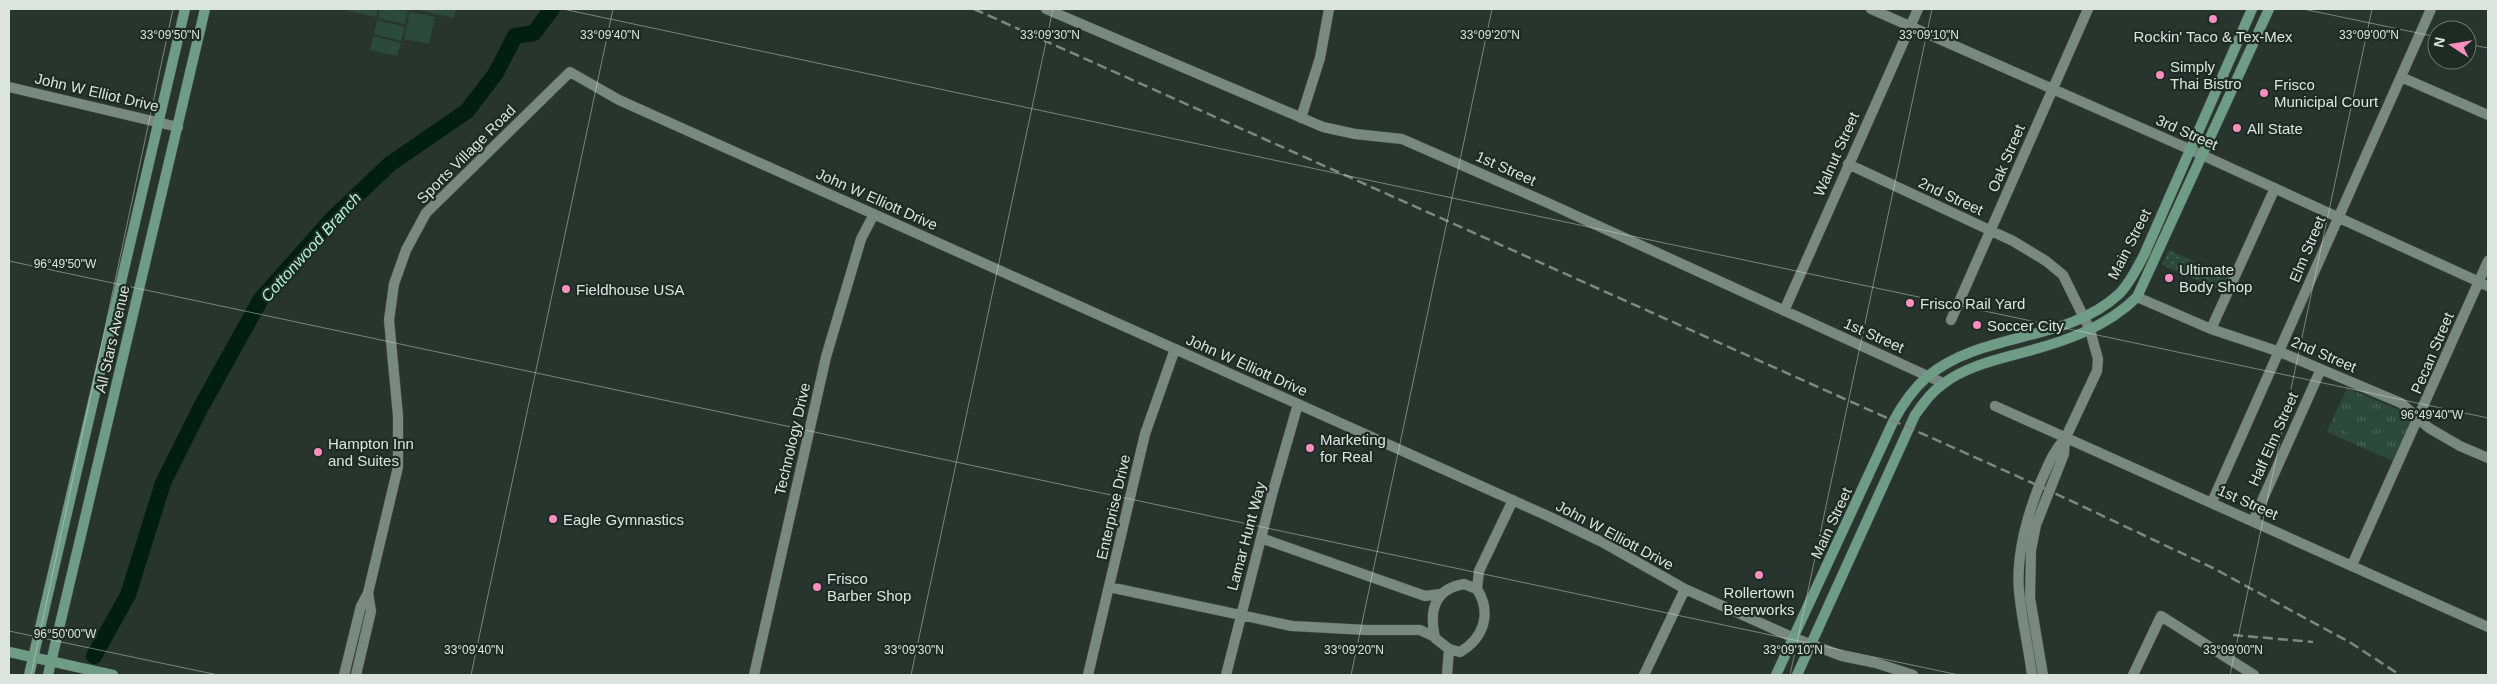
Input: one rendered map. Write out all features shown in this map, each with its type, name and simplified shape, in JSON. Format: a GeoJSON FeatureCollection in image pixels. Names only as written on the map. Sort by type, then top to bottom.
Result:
{"type":"FeatureCollection","features":[{"type":"Feature","properties":{"kind":"main road","name":"All Stars Avenue"},"geometry":{"type":"LineString","coordinates":[[29,675],[186,9]]}},
{"type":"Feature","properties":{"kind":"main road","name":"All Stars Avenue"},"geometry":{"type":"LineString","coordinates":[[48,675],[205,9]]}},
{"type":"Feature","properties":{"kind":"main road","name":"Main Street"},"geometry":{"type":"LineString","coordinates":[[1776,675],[1893,422],[1908,398],[1928,376],[1954,360],[2064,326],[2084,317],[2121,292],[2144,255],[2252,9]]}},
{"type":"Feature","properties":{"kind":"main road","name":"Main Street"},"geometry":{"type":"LineString","coordinates":[[1798,675],[1915,416],[1928,397],[1944,383],[1992,361],[2090,330],[2117,314],[2137,297],[2269,9]]}},
{"type":"Feature","properties":{"kind":"main road"},"geometry":{"type":"LineString","coordinates":[[114,310],[133,316]]}},
{"type":"Feature","properties":{"kind":"main road"},"geometry":{"type":"LineString","coordinates":[[79,463],[96,468]]}},
{"type":"Feature","properties":{"kind":"main road"},"geometry":{"type":"LineString","coordinates":[[9,652],[113,675]]}},
{"type":"Feature","properties":{"kind":"street","name":"1st Street"},"geometry":{"type":"LineString","coordinates":[[1046,9],[1323,127],[1355,134],[1402,140],[1539,199],[1944,383]]}},
{"type":"Feature","properties":{"kind":"street"},"geometry":{"type":"LineString","coordinates":[[1301,118],[1320,58],[1329,9]]}},
{"type":"Feature","properties":{"kind":"street","name":"3rd Street"},"geometry":{"type":"LineString","coordinates":[[1871,9],[2189,149],[2484,284]]}},
{"type":"Feature","properties":{"kind":"street","name":"Walnut Street"},"geometry":{"type":"LineString","coordinates":[[1784,311],[1918,9]]}},
{"type":"Feature","properties":{"kind":"street","name":"Oak Street"},"geometry":{"type":"LineString","coordinates":[[1951,320],[2088,9]]}},
{"type":"Feature","properties":{"kind":"street","name":"Elm Street"},"geometry":{"type":"LineString","coordinates":[[2212,502],[2431,9]]}},
{"type":"Feature","properties":{"kind":"street","name":"John W Elliott Drive"},"geometry":{"type":"LineString","coordinates":[[570,72],[619,100],[1512,500],[1602,542],[1685,589],[1794,638],[1842,656],[1876,662],[1913,675]]}},
{"type":"Feature","properties":{"kind":"street","name":"Sports Village Road"},"geometry":{"type":"LineString","coordinates":[[344,675],[361,606],[368,593],[398,467],[398,416],[389,320],[394,284],[406,250],[426,213],[570,72]]}},
{"type":"Feature","properties":{"kind":"street"},"geometry":{"type":"LineString","coordinates":[[2400,76],[2488,115]]}},
{"type":"Feature","properties":{"kind":"street","name":"John W Elliot Drive"},"geometry":{"type":"LineString","coordinates":[[9,88],[178,126]]}},
{"type":"Feature","properties":{"kind":"street","name":"2nd Street"},"geometry":{"type":"LineString","coordinates":[[1848,164],[1991,231],[2046,261],[2063,275],[2090,330],[2098,359],[2097,372],[2065,439]]}},
{"type":"Feature","properties":{"kind":"street"},"geometry":{"type":"LineString","coordinates":[[2211,329],[2275,188]]}},
{"type":"Feature","properties":{"kind":"street","name":"Technology Drive"},"geometry":{"type":"LineString","coordinates":[[754,675],[828,348],[861,239],[874,214]]}},
{"type":"Feature","properties":{"kind":"street","name":"Pecan Street"},"geometry":{"type":"LineString","coordinates":[[2352,565],[2484,284],[2488,261]]}},
{"type":"Feature","properties":{"kind":"street","name":"2nd Street"},"geometry":{"type":"LineString","coordinates":[[2137,297],[2211,329],[2280,352],[2401,403],[2411,410],[2419,421],[2460,446],[2488,458]]}},
{"type":"Feature","properties":{"kind":"street","name":"Enterprise Drive"},"geometry":{"type":"LineString","coordinates":[[1088,675],[1145,434],[1175,349]]}},
{"type":"Feature","properties":{"kind":"street","name":"Half Elm Street"},"geometry":{"type":"LineString","coordinates":[[2253,521],[2321,369]]}},
{"type":"Feature","properties":{"kind":"street","name":"Lamar Hunt Way"},"geometry":{"type":"LineString","coordinates":[[1226,675],[1298,404]]}},
{"type":"Feature","properties":{"kind":"street","name":"1st Street"},"geometry":{"type":"LineString","coordinates":[[1994,406],[2488,627]]}},
{"type":"Feature","properties":{"kind":"street"},"geometry":{"type":"LineString","coordinates":[[2032,675],[2020,599],[2021,549],[2026,522],[2039,487],[2056,448],[2065,439]]}},
{"type":"Feature","properties":{"kind":"street"},"geometry":{"type":"LineString","coordinates":[[2043,675],[2030,598],[2031,558],[2036,524],[2064,454],[2065,439]]}},
{"type":"Feature","properties":{"kind":"street"},"geometry":{"type":"LineString","coordinates":[[1477,589],[1479,571],[1512,500]]}},
{"type":"Feature","properties":{"kind":"street"},"geometry":{"type":"LineString","coordinates":[[1261,538],[1425,596],[1440,594],[1451,586],[1464,584],[1477,589],[1484,599],[1486,609],[1485,623],[1471,646],[1460,652],[1447,675]]}},
{"type":"Feature","properties":{"kind":"street"},"geometry":{"type":"LineString","coordinates":[[1464,584],[1479,571]]}},
{"type":"Feature","properties":{"kind":"street"},"geometry":{"type":"LineString","coordinates":[[1109,587],[1292,626],[1367,630],[1420,630],[1435,637],[1449,650],[1460,652]]}},
{"type":"Feature","properties":{"kind":"street"},"geometry":{"type":"LineString","coordinates":[[1644,675],[1685,589]]}},
{"type":"Feature","properties":{"kind":"street","name":"Sports Village Road"},"geometry":{"type":"LineString","coordinates":[[356,675],[372,611],[368,593]]}},
{"type":"Feature","properties":{"kind":"street"},"geometry":{"type":"LineString","coordinates":[[1435,637],[1433,611],[1440,594]]}},
{"type":"Feature","properties":{"kind":"street"},"geometry":{"type":"LineString","coordinates":[[1425,596],[1433,611]]}},
{"type":"Feature","properties":{"kind":"street"},"geometry":{"type":"LineString","coordinates":[[2133,675],[2161,616],[2254,675]]}},
{"type":"Feature","properties":{"kind":"street"},"geometry":{"type":"LineString","coordinates":[[1420,630],[1433,622]]}},
{"type":"Feature","properties":{"kind":"street"},"geometry":{"type":"LineString","coordinates":[[1447,675],[1449,650]]}},
{"type":"Feature","properties":{"kind":"green space"},"geometry":{"type":"Polygon","coordinates":[[[349,9],[378,9],[376,17],[349,11],[349,9]]]}},
{"type":"Feature","properties":{"kind":"green space"},"geometry":{"type":"Polygon","coordinates":[[[380,9],[408,11],[405,24],[378,18],[380,9]]]}},
{"type":"Feature","properties":{"kind":"green space"},"geometry":{"type":"Polygon","coordinates":[[[414,9],[456,9],[454,18],[414,9]]]}},
{"type":"Feature","properties":{"kind":"green space"},"geometry":{"type":"Polygon","coordinates":[[[410,12],[435,17],[429,44],[404,39],[410,12]]]}},
{"type":"Feature","properties":{"kind":"green space"},"geometry":{"type":"Polygon","coordinates":[[[377,20],[405,27],[401,41],[374,34],[377,20]]]}},
{"type":"Feature","properties":{"kind":"green space"},"geometry":{"type":"Polygon","coordinates":[[[373,36],[401,43],[397,56],[370,50],[373,36]]]}},
{"type":"Feature","properties":{"kind":"green space"},"geometry":{"type":"Polygon","coordinates":[[[2169,250],[2228,277],[2222,291],[2162,265],[2169,250]]]}},
{"type":"Feature","properties":{"kind":"green space"},"geometry":{"type":"Polygon","coordinates":[[[2347,388],[2413,416],[2395,462],[2327,432],[2347,388]]]}},
{"type":"Feature","properties":{"kind":"green space"},"geometry":{"type":"Polygon","coordinates":[[[2347,418],[2358,423],[2353,435],[2342,430],[2347,418]]]}},
{"type":"Feature","properties":{"kind":"waterway","name":"Cottonwood Branch"},"geometry":{"type":"LineString","coordinates":[[94,656],[128,595],[163,483],[201,407],[261,299],[332,219],[390,164],[467,111],[496,73],[515,36],[534,33],[552,9]]}},
{"type":"Feature","properties":{"kind":"railway"},"geometry":{"type":"LineString","coordinates":[[974,9],[2048,490],[2213,568],[2351,643],[2400,675]]}},
{"type":"Feature","properties":{"kind":"railway"},"geometry":{"type":"LineString","coordinates":[[2233,635],[2313,642]]}},
{"type":"Feature","properties":{"kind":"place","name":"Rockin' Taco & Tex-Mex"},"geometry":{"type":"Point","coordinates":[2213,19]}},
{"type":"Feature","properties":{"kind":"place","name":"Simply Thai Bistro"},"geometry":{"type":"Point","coordinates":[2160,75]}},
{"type":"Feature","properties":{"kind":"place","name":"Frisco Municipal Court"},"geometry":{"type":"Point","coordinates":[2264,93]}},
{"type":"Feature","properties":{"kind":"place","name":"All State"},"geometry":{"type":"Point","coordinates":[2237,128]}},
{"type":"Feature","properties":{"kind":"place","name":"Ultimate Body Shop"},"geometry":{"type":"Point","coordinates":[2169,278]}},
{"type":"Feature","properties":{"kind":"place","name":"Fieldhouse USA"},"geometry":{"type":"Point","coordinates":[566,289]}},
{"type":"Feature","properties":{"kind":"place","name":"Frisco Rail Yard"},"geometry":{"type":"Point","coordinates":[1910,303]}},
{"type":"Feature","properties":{"kind":"place","name":"Soccer City"},"geometry":{"type":"Point","coordinates":[1977,325]}},
{"type":"Feature","properties":{"kind":"place","name":"Marketing for Real"},"geometry":{"type":"Point","coordinates":[1310,448]}},
{"type":"Feature","properties":{"kind":"place","name":"Hampton Inn and Suites"},"geometry":{"type":"Point","coordinates":[318,452]}},
{"type":"Feature","properties":{"kind":"place","name":"Eagle Gymnastics"},"geometry":{"type":"Point","coordinates":[553,519]}},
{"type":"Feature","properties":{"kind":"place","name":"Rollertown Beerworks"},"geometry":{"type":"Point","coordinates":[1759,575]}},
{"type":"Feature","properties":{"kind":"place","name":"Frisco Barber Shop"},"geometry":{"type":"Point","coordinates":[817,587]}}]}
